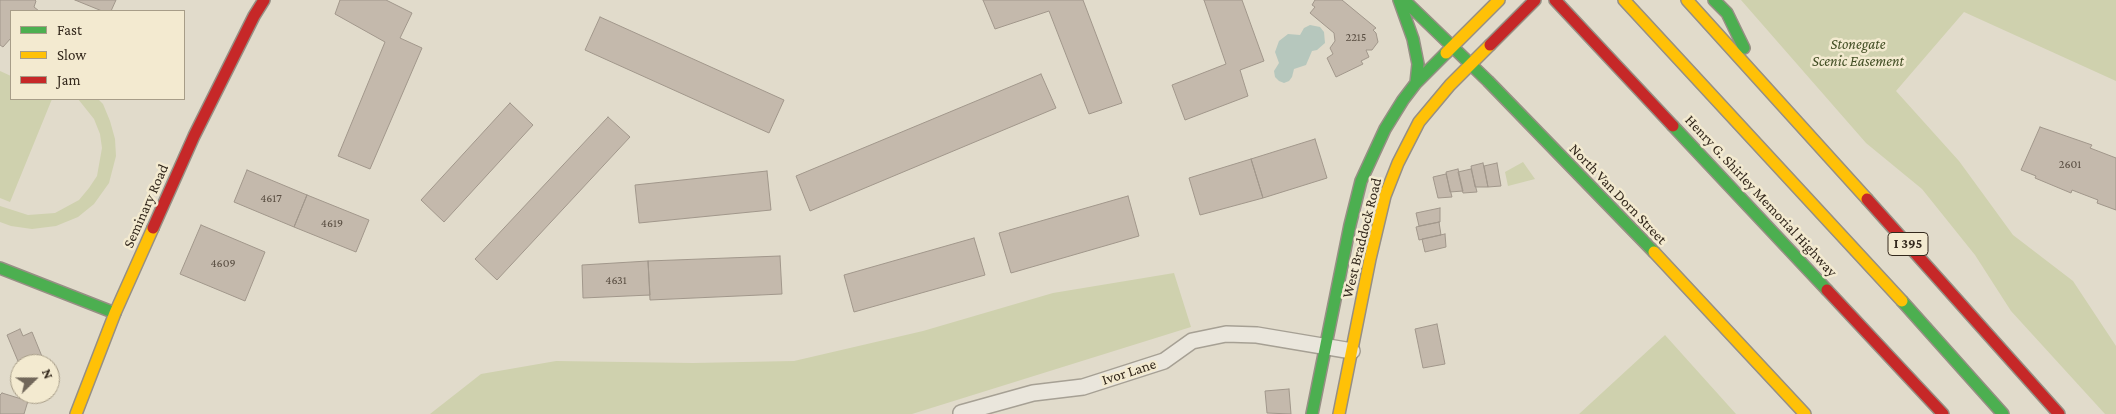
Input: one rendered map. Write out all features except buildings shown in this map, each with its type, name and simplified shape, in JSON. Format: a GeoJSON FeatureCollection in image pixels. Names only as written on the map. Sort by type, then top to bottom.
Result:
{"type":"FeatureCollection","features":[{"type":"Feature","properties":{"kind":"main road","name":"Seminary Road"},"geometry":{"type":"LineString","coordinates":[[254,16],[259,0]]}},
{"type":"Feature","properties":{"kind":"main road","name":"Seminary Road"},"geometry":{"type":"LineString","coordinates":[[76,414],[115,313],[194,136],[254,16],[264,0]]}},
{"type":"Feature","properties":{"kind":"main road"},"geometry":{"type":"LineString","coordinates":[[1399,0],[1413,39],[1418,64],[1416,83]]}},
{"type":"Feature","properties":{"kind":"main road","name":"North Van Dorn Street"},"geometry":{"type":"LineString","coordinates":[[1404,0],[1471,63],[1639,236],[1805,414]]}},
{"type":"Feature","properties":{"kind":"main road","name":"West Braddock Road"},"geometry":{"type":"LineString","coordinates":[[1312,414],[1361,181],[1384,129],[1416,83],[1499,0]]}},
{"type":"Feature","properties":{"kind":"main road","name":"West Braddock Road"},"geometry":{"type":"LineString","coordinates":[[1339,414],[1385,196],[1398,163],[1419,122],[1471,63],[1535,0]]}},
{"type":"Feature","properties":{"kind":"main road","name":"Henry G. Shirley Memorial Highway"},"geometry":{"type":"LineString","coordinates":[[1555,0],[1943,414]]}},
{"type":"Feature","properties":{"kind":"main road"},"geometry":{"type":"LineString","coordinates":[[1624,0],[1880,277],[2003,414]]}},
{"type":"Feature","properties":{"kind":"main road","name":"I 395"},"geometry":{"type":"LineString","coordinates":[[1687,0],[1756,74],[2059,414]]}},
{"type":"Feature","properties":{"kind":"main road"},"geometry":{"type":"LineString","coordinates":[[1714,0],[1727,13],[1756,74]]}},
{"type":"Feature","properties":{"kind":"main road"},"geometry":{"type":"LineString","coordinates":[[0,268],[115,313]]}},
{"type":"Feature","properties":{"kind":"street","name":"Ivor Lane"},"geometry":{"type":"LineString","coordinates":[[961,413],[1033,393],[1083,387],[1164,361],[1192,341],[1215,336],[1249,334],[1352,351]]}},
{"type":"Feature","properties":{"kind":"green space","name":"Stonegate Scenic Easement"},"geometry":{"type":"Polygon","coordinates":[[[1741,0],[2116,0],[2116,81],[1964,12],[1896,91],[1959,161],[2013,235],[2073,281],[2116,346],[2116,414],[2105,414],[2011,311],[1975,255],[1922,189],[1866,143],[1741,0]]]}},
{"type":"Feature","properties":{"kind":"green space"},"geometry":{"type":"Polygon","coordinates":[[[0,71],[10,76],[10,100],[52,100],[10,202],[0,198],[0,71]]]}},
{"type":"Feature","properties":{"kind":"green space"},"geometry":{"type":"Polygon","coordinates":[[[79,100],[99,100],[103,104],[115,139],[116,156],[109,183],[94,204],[78,217],[56,226],[32,229],[11,226],[0,222],[0,206],[28,215],[55,213],[79,200],[97,176],[102,148],[100,134],[94,119],[79,100]]]}},
{"type":"Feature","properties":{"kind":"green space"},"geometry":{"type":"Polygon","coordinates":[[[1523,162],[1535,179],[1508,186],[1505,172],[1523,162]]]}},
{"type":"Feature","properties":{"kind":"green space"},"geometry":{"type":"Polygon","coordinates":[[[1174,273],[1191,327],[912,414],[430,414],[481,374],[556,361],[693,363],[794,361],[923,331],[1053,293],[1174,273]]]}},
{"type":"Feature","properties":{"kind":"green space"},"geometry":{"type":"Polygon","coordinates":[[[1665,335],[1736,414],[1579,414],[1665,335]]]}},
{"type":"Feature","properties":{"kind":"shaded area"},"geometry":{"type":"Polygon","coordinates":[[[1310,25],[1320,27],[1324,32],[1325,43],[1317,50],[1312,51],[1306,65],[1294,69],[1289,81],[1284,83],[1279,81],[1275,77],[1274,71],[1279,63],[1275,52],[1279,41],[1288,34],[1300,35],[1304,28],[1310,25]]]}},
{"type":"Feature","properties":{"kind":"traffic: fast"},"geometry":{"type":"LineString","coordinates":[[1399,0],[1413,39],[1418,64],[1416,83]]}},
{"type":"Feature","properties":{"kind":"traffic: fast"},"geometry":{"type":"LineString","coordinates":[[1404,0],[1488,81],[1654,252]]}},
{"type":"Feature","properties":{"kind":"traffic: fast"},"geometry":{"type":"LineString","coordinates":[[1714,0],[1727,13],[1744,48]]}},
{"type":"Feature","properties":{"kind":"traffic: fast"},"geometry":{"type":"LineString","coordinates":[[1312,414],[1350,225],[1361,181],[1385,129],[1403,100],[1416,83],[1446,53]]}},
{"type":"Feature","properties":{"kind":"traffic: fast"},"geometry":{"type":"LineString","coordinates":[[1673,126],[1827,290]]}},
{"type":"Feature","properties":{"kind":"traffic: fast"},"geometry":{"type":"LineString","coordinates":[[0,268],[115,313]]}},
{"type":"Feature","properties":{"kind":"traffic: fast"},"geometry":{"type":"LineString","coordinates":[[1902,301],[2003,414]]}},
{"type":"Feature","properties":{"kind":"traffic: slow"},"geometry":{"type":"LineString","coordinates":[[1446,53],[1499,0]]}},
{"type":"Feature","properties":{"kind":"traffic: slow"},"geometry":{"type":"LineString","coordinates":[[1624,0],[1902,301]]}},
{"type":"Feature","properties":{"kind":"traffic: slow"},"geometry":{"type":"LineString","coordinates":[[1687,0],[1867,199]]}},
{"type":"Feature","properties":{"kind":"traffic: slow"},"geometry":{"type":"LineString","coordinates":[[1339,414],[1370,259],[1385,196],[1398,163],[1419,122],[1450,85],[1490,45]]}},
{"type":"Feature","properties":{"kind":"traffic: slow"},"geometry":{"type":"LineString","coordinates":[[76,414],[115,313],[153,228]]}},
{"type":"Feature","properties":{"kind":"traffic: slow"},"geometry":{"type":"LineString","coordinates":[[1654,252],[1805,414]]}},
{"type":"Feature","properties":{"kind":"traffic: jam"},"geometry":{"type":"LineString","coordinates":[[153,228],[194,136],[254,16],[264,0]]}},
{"type":"Feature","properties":{"kind":"traffic: jam"},"geometry":{"type":"LineString","coordinates":[[1490,45],[1535,0]]}},
{"type":"Feature","properties":{"kind":"traffic: jam"},"geometry":{"type":"LineString","coordinates":[[1555,0],[1673,126]]}},
{"type":"Feature","properties":{"kind":"traffic: jam"},"geometry":{"type":"LineString","coordinates":[[1867,199],[2059,414]]}},
{"type":"Feature","properties":{"kind":"traffic: jam"},"geometry":{"type":"LineString","coordinates":[[1827,290],[1943,414]]}}]}
